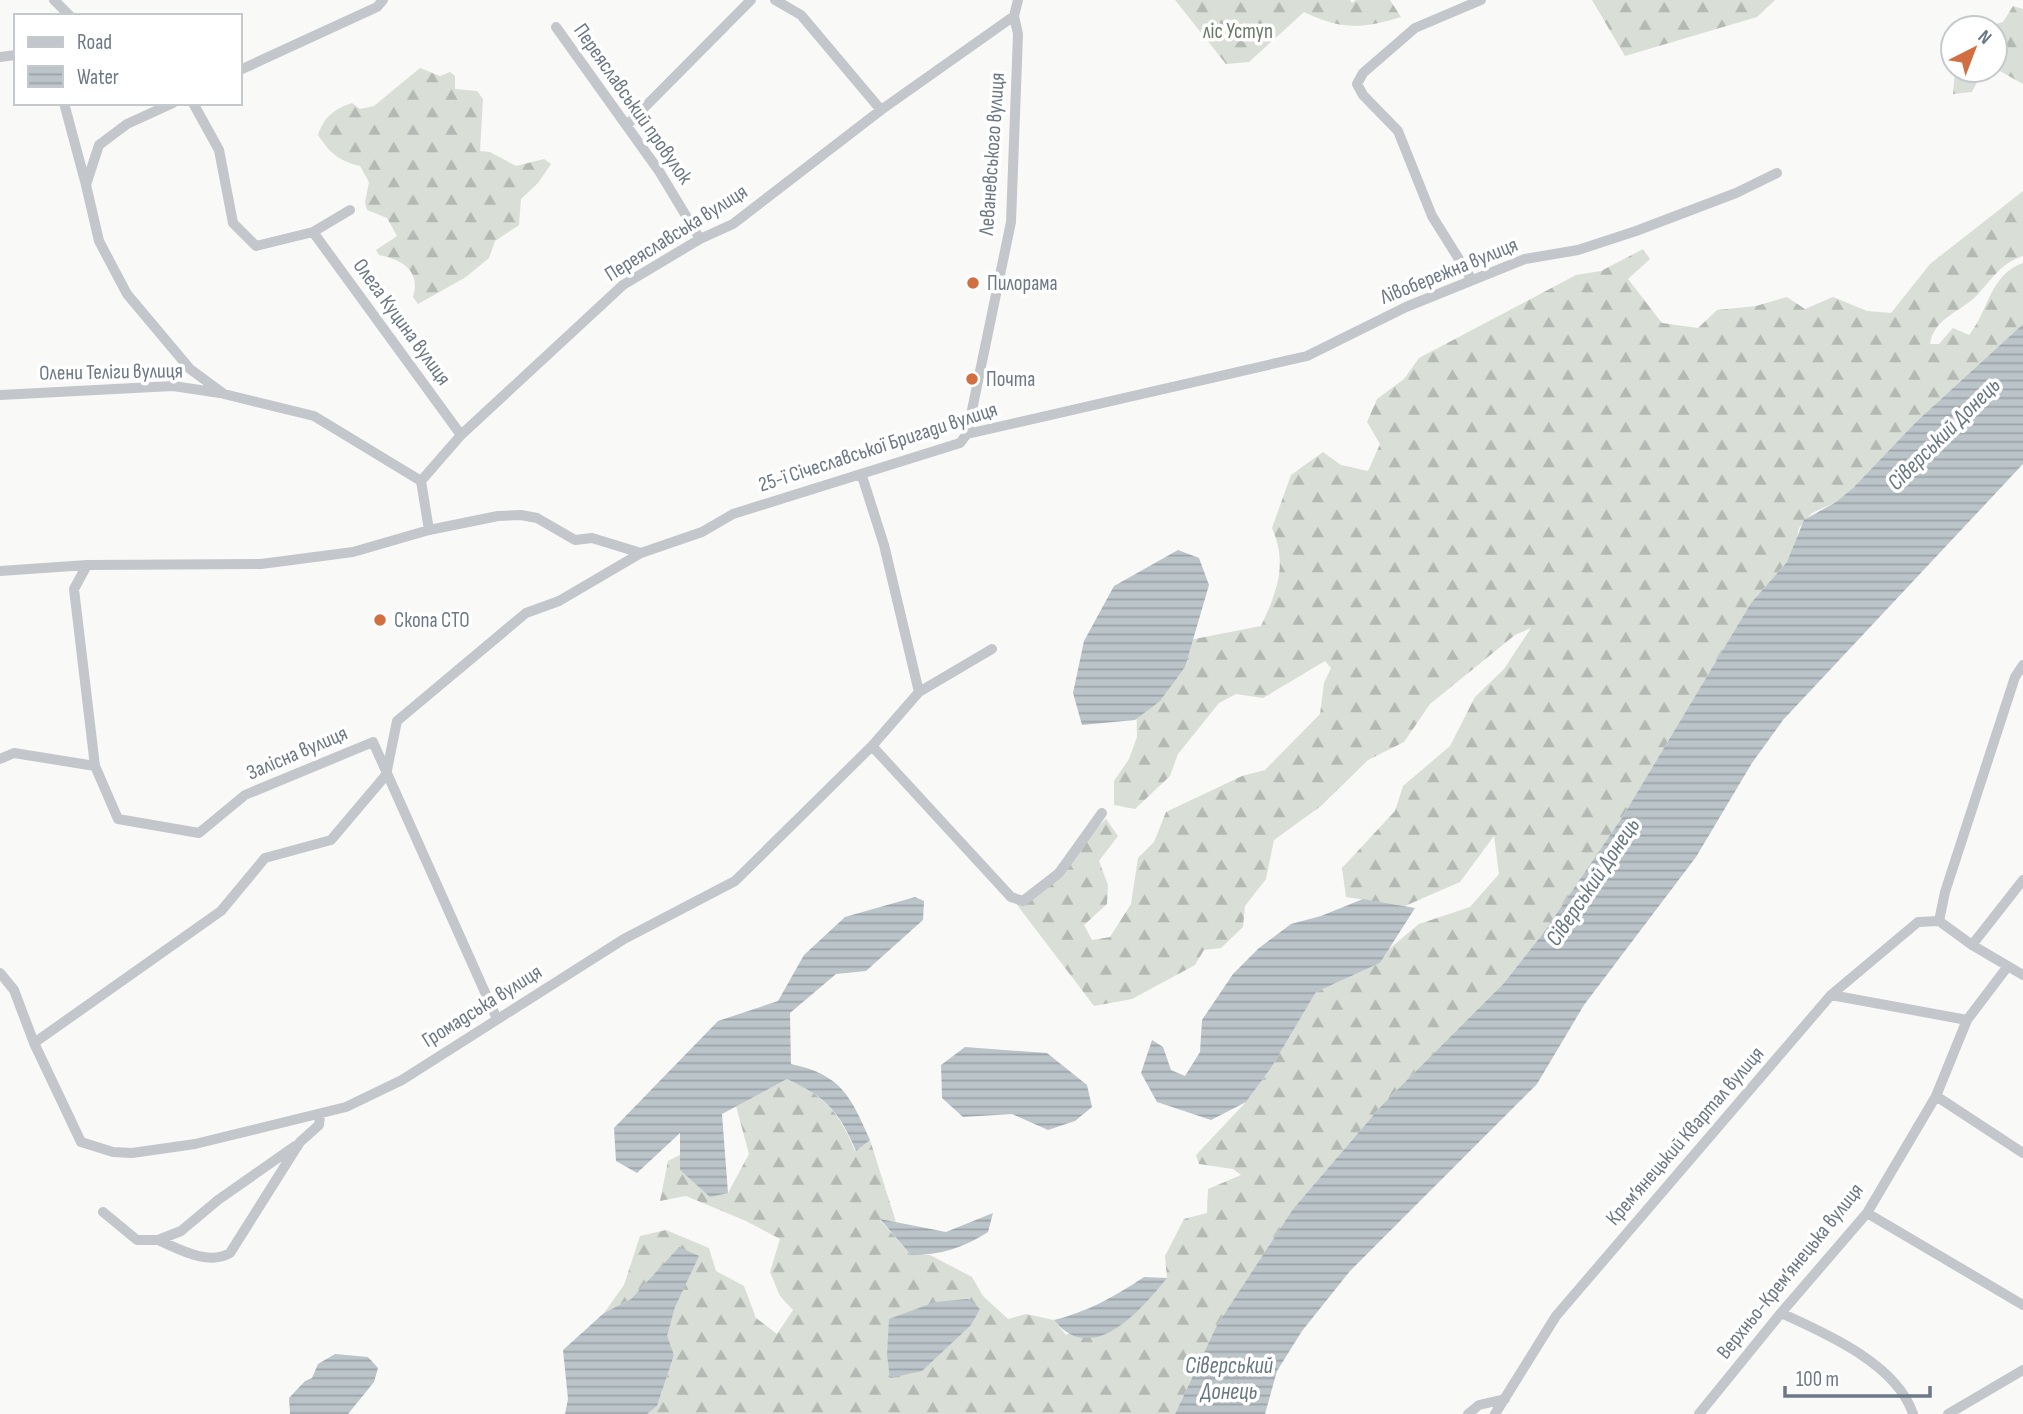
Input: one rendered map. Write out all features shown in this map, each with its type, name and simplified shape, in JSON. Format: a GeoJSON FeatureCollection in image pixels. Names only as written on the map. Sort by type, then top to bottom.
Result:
{"type":"FeatureCollection","features":[{"type":"Feature","properties":{"kind":"street"},"geometry":{"type":"LineString","coordinates":[[242,69],[377,7],[383,0]]}},
{"type":"Feature","properties":{"kind":"street"},"geometry":{"type":"LineString","coordinates":[[627,125],[751,0]]}},
{"type":"Feature","properties":{"kind":"street"},"geometry":{"type":"LineString","coordinates":[[775,0],[801,15],[881,110]]}},
{"type":"Feature","properties":{"kind":"street","name":"Леваневського вулиця"},"geometry":{"type":"LineString","coordinates":[[967,434],[1011,222],[1018,34],[1014,16],[1018,0]]}},
{"type":"Feature","properties":{"kind":"street"},"geometry":{"type":"LineString","coordinates":[[1472,280],[1432,216],[1398,131],[1363,95],[1357,84],[1363,73],[1415,27],[1481,0]]}},
{"type":"Feature","properties":{"kind":"street"},"geometry":{"type":"LineString","coordinates":[[55,2],[68,14]]}},
{"type":"Feature","properties":{"kind":"street","name":"Переяславська вулиця"},"geometry":{"type":"LineString","coordinates":[[421,481],[461,435],[623,285],[700,239],[733,224],[881,110],[1014,16]]}},
{"type":"Feature","properties":{"kind":"street","name":"Переяславський провулок"},"geometry":{"type":"LineString","coordinates":[[556,27],[627,125],[700,239]]}},
{"type":"Feature","properties":{"kind":"street","name":"Олени Теліги вулиця"},"geometry":{"type":"LineString","coordinates":[[65,105],[99,241],[127,294],[190,369],[223,394]]}},
{"type":"Feature","properties":{"kind":"street"},"geometry":{"type":"LineString","coordinates":[[86,185],[99,145],[127,124],[169,105]]}},
{"type":"Feature","properties":{"kind":"street"},"geometry":{"type":"LineString","coordinates":[[194,105],[219,150],[233,223],[256,246],[313,232],[350,210]]}},
{"type":"Feature","properties":{"kind":"street","name":"Лівобережна вулиця"},"geometry":{"type":"LineString","coordinates":[[1173,388],[1307,356],[1406,307],[1525,258],[1578,250],[1636,231],[1736,193],[1777,173]]}},
{"type":"Feature","properties":{"kind":"street","name":"Олега Куцина вулиця"},"geometry":{"type":"LineString","coordinates":[[313,232],[461,435]]}},
{"type":"Feature","properties":{"kind":"street","name":"Олени Теліги вулиця"},"geometry":{"type":"LineString","coordinates":[[0,396],[173,386],[223,394],[314,416],[421,481]]}},
{"type":"Feature","properties":{"kind":"street","name":"25-ї Січеславської Бригади вулиця"},"geometry":{"type":"LineString","coordinates":[[386,775],[397,721],[526,613],[559,601],[641,553],[702,532],[733,514],[862,476],[960,443],[967,434],[1173,388]]}},
{"type":"Feature","properties":{"kind":"street"},"geometry":{"type":"LineString","coordinates":[[862,476],[884,545],[919,692]]}},
{"type":"Feature","properties":{"kind":"street"},"geometry":{"type":"LineString","coordinates":[[421,481],[429,530]]}},
{"type":"Feature","properties":{"kind":"street"},"geometry":{"type":"LineString","coordinates":[[0,572],[87,565],[261,564],[353,552],[429,530],[498,516],[521,515],[537,518],[575,540],[592,538],[641,553]]}},
{"type":"Feature","properties":{"kind":"street"},"geometry":{"type":"LineString","coordinates":[[0,759],[14,753],[95,766],[74,589],[87,565]]}},
{"type":"Feature","properties":{"kind":"street","name":"Громадська вулиця"},"geometry":{"type":"LineString","coordinates":[[0,973],[14,990],[34,1043],[81,1142],[113,1152],[132,1153],[195,1144],[346,1107],[402,1080],[624,939],[735,881],[872,746],[919,692],[992,649]]}},
{"type":"Feature","properties":{"kind":"street"},"geometry":{"type":"LineString","coordinates":[[2023,665],[2011,690],[1945,892],[1939,921],[1972,945],[2023,975]]}},
{"type":"Feature","properties":{"kind":"street","name":"Залісна вулиця"},"geometry":{"type":"LineString","coordinates":[[95,766],[118,819],[199,834],[245,795],[373,742],[386,775]]}},
{"type":"Feature","properties":{"kind":"street"},"geometry":{"type":"LineString","coordinates":[[872,746],[1011,897],[1023,901],[1059,873],[1102,813]]}},
{"type":"Feature","properties":{"kind":"street"},"geometry":{"type":"LineString","coordinates":[[34,1043],[221,911],[265,858],[331,840],[386,775],[497,1019]]}},
{"type":"Feature","properties":{"kind":"street"},"geometry":{"type":"LineString","coordinates":[[1972,945],[2023,880]]}},
{"type":"Feature","properties":{"kind":"street","name":"Крем’янецький Квартал вулиця"},"geometry":{"type":"LineString","coordinates":[[1495,1414],[1556,1316],[1831,995],[1919,922],[1939,921]]}},
{"type":"Feature","properties":{"kind":"street","name":"Верхньо-Крем’янецька вулиця"},"geometry":{"type":"LineString","coordinates":[[1699,1414],[1867,1213],[1936,1096],[1967,1020],[2008,966]]}},
{"type":"Feature","properties":{"kind":"street"},"geometry":{"type":"LineString","coordinates":[[1831,995],[1967,1020]]}},
{"type":"Feature","properties":{"kind":"street"},"geometry":{"type":"LineString","coordinates":[[1936,1096],[2023,1153]]}},
{"type":"Feature","properties":{"kind":"street"},"geometry":{"type":"LineString","coordinates":[[158,1240],[181,1231],[226,1194],[300,1142],[319,1125],[320,1115]]}},
{"type":"Feature","properties":{"kind":"street"},"geometry":{"type":"LineString","coordinates":[[103,1212],[137,1240],[158,1240],[208,1258],[221,1259],[230,1253],[300,1142]]}},
{"type":"Feature","properties":{"kind":"street"},"geometry":{"type":"LineString","coordinates":[[1867,1213],[2023,1305]]}},
{"type":"Feature","properties":{"kind":"street"},"geometry":{"type":"LineString","coordinates":[[1781,1313],[1843,1342],[1890,1379],[1909,1402],[1913,1414]]}},
{"type":"Feature","properties":{"kind":"street"},"geometry":{"type":"LineString","coordinates":[[1948,1414],[2023,1370]]}},
{"type":"Feature","properties":{"kind":"street"},"geometry":{"type":"LineString","coordinates":[[1468,1414],[1479,1405],[1505,1399]]}},
{"type":"Feature","properties":{"kind":"green space","name":"ліс Уступ"},"geometry":{"type":"Polygon","coordinates":[[[1175,0],[1350,0],[1352,3],[1356,0],[1390,0],[1401,17],[1375,24],[1352,26],[1329,22],[1304,12],[1249,62],[1226,64],[1175,0]]]}},
{"type":"Feature","properties":{"kind":"green space"},"geometry":{"type":"Polygon","coordinates":[[[1592,0],[1775,0],[1757,17],[1625,56],[1592,0]]]}},
{"type":"Feature","properties":{"kind":"green space"},"geometry":{"type":"Polygon","coordinates":[[[2013,6],[2023,9],[2023,84],[2009,76],[2008,14],[2013,6]]]}},
{"type":"Feature","properties":{"kind":"green space"},"geometry":{"type":"Polygon","coordinates":[[[420,68],[440,76],[450,72],[455,76],[455,89],[477,91],[483,99],[480,151],[490,152],[516,166],[544,159],[551,164],[538,183],[521,199],[519,225],[495,241],[489,258],[466,277],[418,304],[413,297],[414,280],[408,268],[396,260],[379,255],[376,250],[397,236],[387,218],[367,210],[365,202],[369,182],[360,166],[346,162],[336,155],[318,135],[323,123],[335,111],[352,103],[360,109],[374,106],[420,68]]]}},
{"type":"Feature","properties":{"kind":"green space"},"geometry":{"type":"Polygon","coordinates":[[[1954,84],[1976,84],[1972,92],[1953,94],[1954,84]]]}},
{"type":"Feature","properties":{"kind":"green space"},"geometry":{"type":"Polygon","coordinates":[[[2023,191],[2023,256],[2003,267],[1972,300],[1943,321],[1937,327],[1930,344],[1939,344],[1953,328],[1969,335],[1996,285],[2003,276],[2023,263],[2023,324],[1917,421],[1853,488],[1836,502],[1812,513],[1799,528],[1794,550],[1787,562],[1751,603],[1623,816],[1544,932],[1504,983],[1383,1104],[1293,1209],[1217,1325],[1175,1414],[647,1414],[657,1406],[674,1355],[666,1336],[675,1307],[679,1247],[631,1299],[604,1313],[624,1285],[640,1236],[666,1230],[709,1248],[716,1271],[744,1286],[756,1318],[777,1334],[793,1310],[780,1296],[770,1272],[780,1239],[746,1221],[686,1196],[660,1201],[668,1161],[680,1155],[680,1170],[710,1196],[728,1193],[749,1154],[736,1106],[787,1079],[812,1092],[836,1115],[855,1151],[870,1140],[896,1222],[880,1220],[911,1255],[930,1255],[972,1277],[983,1296],[1008,1319],[1026,1314],[1054,1320],[1066,1335],[1167,1278],[1165,1256],[1184,1219],[1207,1213],[1208,1189],[1241,1175],[1233,1169],[1199,1164],[1196,1155],[1246,1102],[1271,1068],[1316,992],[1380,963],[1389,949],[1419,924],[1470,907],[1499,874],[1494,836],[1460,882],[1405,906],[1346,897],[1342,868],[1395,811],[1403,786],[1450,746],[1475,697],[1504,669],[1531,628],[1515,635],[1430,704],[1404,742],[1368,760],[1321,806],[1274,840],[1266,879],[1245,906],[1243,927],[1221,948],[1204,950],[1195,965],[1132,999],[1094,1006],[1011,897],[1023,900],[1059,873],[1078,846],[1106,819],[1118,836],[1099,861],[1108,885],[1107,904],[1084,925],[1092,940],[1110,937],[1131,904],[1138,858],[1154,842],[1166,812],[1242,776],[1265,770],[1320,714],[1324,683],[1331,668],[1325,661],[1263,698],[1236,694],[1219,703],[1178,754],[1170,776],[1135,809],[1114,805],[1114,781],[1129,759],[1137,737],[1136,691],[1174,643],[1261,626],[1276,589],[1280,566],[1277,541],[1272,528],[1291,475],[1323,452],[1341,465],[1368,471],[1380,444],[1367,422],[1377,399],[1404,379],[1419,358],[1576,275],[1601,271],[1643,249],[1650,259],[1628,279],[1662,323],[1698,328],[1717,310],[1756,306],[1787,297],[1805,309],[1833,297],[1867,311],[1891,313],[1930,264],[2023,191]]]}},
{"type":"Feature","properties":{"kind":"water","name":"Сіверський Донець"},"geometry":{"type":"Polygon","coordinates":[[[2023,324],[2023,464],[1783,720],[1752,763],[1696,857],[1584,1005],[1537,1084],[1350,1271],[1302,1331],[1277,1371],[1265,1414],[1175,1414],[1217,1325],[1293,1209],[1383,1104],[1504,983],[1544,932],[1623,816],[1751,603],[1787,562],[1804,520],[1836,502],[1853,488],[1917,421],[2023,324]]]}},
{"type":"Feature","properties":{"kind":"water"},"geometry":{"type":"Polygon","coordinates":[[[1178,550],[1199,558],[1209,585],[1185,667],[1160,701],[1135,720],[1082,725],[1073,693],[1084,641],[1114,586],[1178,550]]]}},
{"type":"Feature","properties":{"kind":"water"},"geometry":{"type":"Polygon","coordinates":[[[915,897],[924,901],[923,920],[866,971],[836,974],[790,1013],[791,1064],[822,1074],[833,1081],[850,1100],[870,1140],[856,1151],[844,1126],[830,1107],[787,1079],[722,1114],[728,1193],[710,1197],[680,1170],[680,1133],[637,1173],[616,1161],[614,1128],[718,1021],[778,1001],[804,955],[845,917],[915,897]]]}},
{"type":"Feature","properties":{"kind":"water"},"geometry":{"type":"Polygon","coordinates":[[[1363,899],[1415,908],[1380,963],[1316,992],[1271,1068],[1246,1102],[1211,1120],[1157,1102],[1141,1073],[1152,1040],[1163,1047],[1171,1070],[1185,1076],[1200,1052],[1202,1020],[1233,974],[1259,948],[1291,924],[1321,916],[1363,899]]]}},
{"type":"Feature","properties":{"kind":"water"},"geometry":{"type":"Polygon","coordinates":[[[965,1047],[1047,1053],[1087,1085],[1092,1107],[1075,1121],[1048,1130],[1012,1114],[963,1117],[942,1098],[941,1065],[965,1047]]]}},
{"type":"Feature","properties":{"kind":"water"},"geometry":{"type":"Polygon","coordinates":[[[993,1213],[988,1232],[979,1238],[951,1250],[922,1255],[911,1255],[880,1219],[946,1232],[993,1213]]]}},
{"type":"Feature","properties":{"kind":"water"},"geometry":{"type":"Polygon","coordinates":[[[679,1247],[699,1256],[675,1307],[667,1336],[674,1355],[657,1406],[647,1414],[565,1414],[568,1399],[563,1350],[604,1313],[631,1299],[679,1247]]]}},
{"type":"Feature","properties":{"kind":"water"},"geometry":{"type":"Polygon","coordinates":[[[1144,1277],[1167,1278],[1144,1305],[1115,1329],[1100,1336],[1084,1338],[1069,1333],[1054,1320],[1101,1303],[1144,1277]]]}},
{"type":"Feature","properties":{"kind":"water"},"geometry":{"type":"Polygon","coordinates":[[[968,1299],[980,1309],[971,1325],[922,1371],[890,1378],[887,1355],[889,1319],[935,1302],[968,1299]]]}},
{"type":"Feature","properties":{"kind":"water"},"geometry":{"type":"Polygon","coordinates":[[[335,1354],[368,1357],[378,1368],[374,1382],[348,1414],[290,1414],[289,1398],[305,1381],[312,1378],[318,1364],[335,1354]]]}},
{"type":"Feature","properties":{"kind":"place","name":"Пилорама"},"geometry":{"type":"Point","coordinates":[973,283]}},
{"type":"Feature","properties":{"kind":"place","name":"Почта"},"geometry":{"type":"Point","coordinates":[972,379]}},
{"type":"Feature","properties":{"kind":"place","name":"Скопа СТО"},"geometry":{"type":"Point","coordinates":[380,620]}}]}
